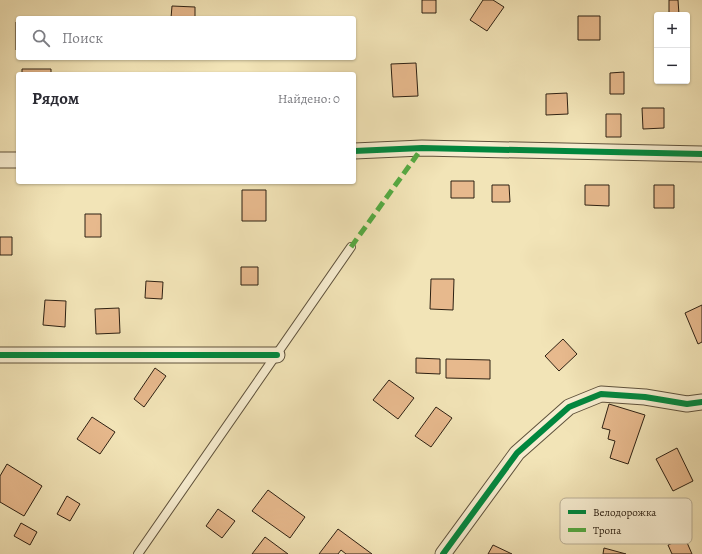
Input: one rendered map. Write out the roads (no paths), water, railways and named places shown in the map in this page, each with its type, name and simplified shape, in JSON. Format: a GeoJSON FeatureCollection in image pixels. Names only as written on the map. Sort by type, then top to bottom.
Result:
{"type":"FeatureCollection","features":[{"type":"Feature","properties":{"kind":"street"},"geometry":{"type":"LineString","coordinates":[[356,151],[422,148],[702,154]]}},
{"type":"Feature","properties":{"kind":"street"},"geometry":{"type":"LineString","coordinates":[[0,160],[16,160]]}},
{"type":"Feature","properties":{"kind":"street"},"geometry":{"type":"LineString","coordinates":[[0,355],[277,355]]}},
{"type":"Feature","properties":{"kind":"street"},"geometry":{"type":"LineString","coordinates":[[443,554],[517,453],[569,407],[601,394],[645,397],[687,404],[702,402]]}},
{"type":"Feature","properties":{"kind":"lane"},"geometry":{"type":"LineString","coordinates":[[138,554],[351,247]]}}]}
